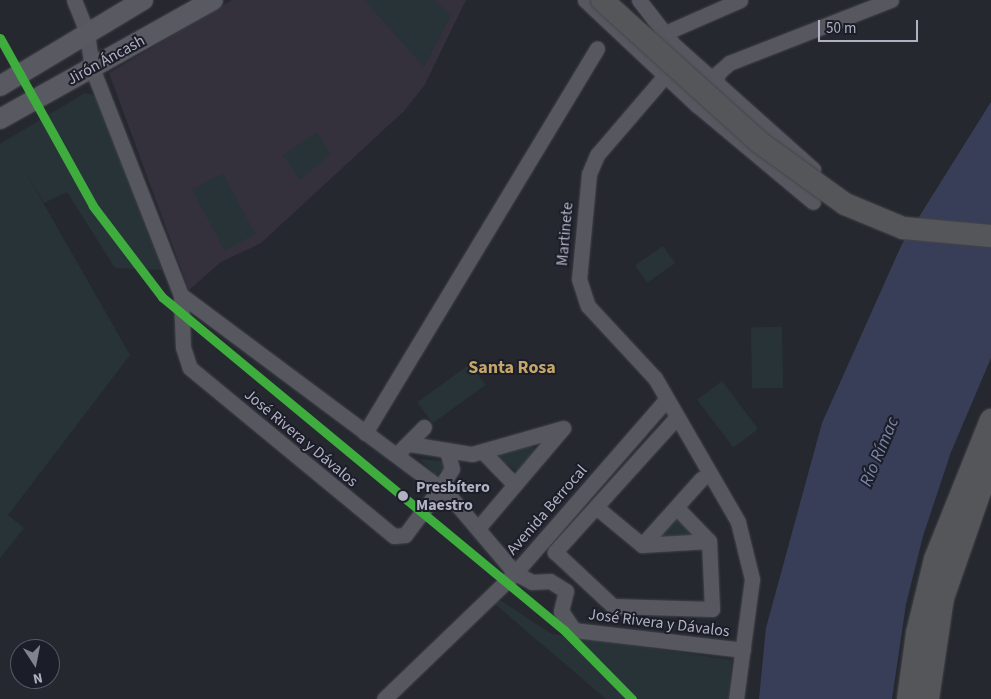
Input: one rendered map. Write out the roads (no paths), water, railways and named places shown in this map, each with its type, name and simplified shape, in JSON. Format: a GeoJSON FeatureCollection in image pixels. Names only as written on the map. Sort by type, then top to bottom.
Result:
{"type":"FeatureCollection","features":[{"type":"Feature","properties":{"kind":"highway"},"geometry":{"type":"LineString","coordinates":[[602,0],[759,142],[845,204],[903,228],[991,236]]}},
{"type":"Feature","properties":{"kind":"highway"},"geometry":{"type":"LineString","coordinates":[[908,699],[916,633],[935,559],[991,420]]}},
{"type":"Feature","properties":{"kind":"highway"},"geometry":{"type":"LineString","coordinates":[[928,699],[932,653],[946,589],[991,460]]}},
{"type":"Feature","properties":{"kind":"main road","name":"Jirón Áncash"},"geometry":{"type":"LineString","coordinates":[[0,86],[144,0]]}},
{"type":"Feature","properties":{"kind":"main road","name":"Jirón Áncash"},"geometry":{"type":"LineString","coordinates":[[0,119],[213,0]]}},
{"type":"Feature","properties":{"kind":"street","name":"José Rivera y Dávalos"},"geometry":{"type":"LineString","coordinates":[[74,0],[88,33],[92,68],[182,295],[183,347],[190,368],[394,536],[405,535],[440,488],[452,469],[448,454]]}},
{"type":"Feature","properties":{"kind":"street"},"geometry":{"type":"LineString","coordinates":[[585,0],[663,78],[813,202]]}},
{"type":"Feature","properties":{"kind":"street"},"geometry":{"type":"LineString","coordinates":[[639,0],[665,34],[717,85],[830,186]]}},
{"type":"Feature","properties":{"kind":"street"},"geometry":{"type":"LineString","coordinates":[[665,34],[740,0]]}},
{"type":"Feature","properties":{"kind":"street"},"geometry":{"type":"LineString","coordinates":[[697,105],[714,95],[718,73],[729,62],[891,0]]}},
{"type":"Feature","properties":{"kind":"street"},"geometry":{"type":"LineString","coordinates":[[365,433],[597,48]]}},
{"type":"Feature","properties":{"kind":"street","name":"Martinete"},"geometry":{"type":"LineString","coordinates":[[663,78],[598,155],[589,174],[585,234],[578,263],[582,294],[588,306],[655,378],[676,418],[721,489],[748,554],[752,579],[736,699]]}},
{"type":"Feature","properties":{"kind":"street"},"geometry":{"type":"LineString","coordinates":[[182,295],[440,488],[480,527],[515,574]]}},
{"type":"Feature","properties":{"kind":"street","name":"Avenida Berrocal"},"geometry":{"type":"LineString","coordinates":[[384,699],[515,574],[663,396]]}},
{"type":"Feature","properties":{"kind":"street"},"geometry":{"type":"LineString","coordinates":[[676,418],[555,552],[613,606],[712,609],[709,541],[677,508]]}},
{"type":"Feature","properties":{"kind":"street"},"geometry":{"type":"LineString","coordinates":[[394,454],[410,444],[424,427]]}},
{"type":"Feature","properties":{"kind":"street"},"geometry":{"type":"LineString","coordinates":[[410,444],[448,454],[482,452],[563,428],[513,483],[480,527]]}},
{"type":"Feature","properties":{"kind":"street"},"geometry":{"type":"LineString","coordinates":[[482,452],[513,483]]}},
{"type":"Feature","properties":{"kind":"street"},"geometry":{"type":"LineString","coordinates":[[642,545],[701,479]]}},
{"type":"Feature","properties":{"kind":"street"},"geometry":{"type":"LineString","coordinates":[[596,507],[642,545],[709,541]]}},
{"type":"Feature","properties":{"kind":"street","name":"José Rivera y Dávalos"},"geometry":{"type":"LineString","coordinates":[[515,574],[532,582],[550,581],[566,591],[561,611],[574,630],[743,650]]}},
{"type":"Feature","properties":{"kind":"water","name":"Río Rímac"},"geometry":{"type":"Polygon","coordinates":[[[991,102],[991,358],[951,452],[923,536],[906,604],[892,699],[759,699],[766,628],[822,423],[902,244],[991,102]]]}},
{"type":"Feature","properties":{"kind":"place","name":"Presbítero Maestro"},"geometry":{"type":"Point","coordinates":[403,496]}},
{"type":"Feature","properties":{"kind":"district","name":"Santa Rosa"},"geometry":{"type":"Point","coordinates":[512,368]}}]}
